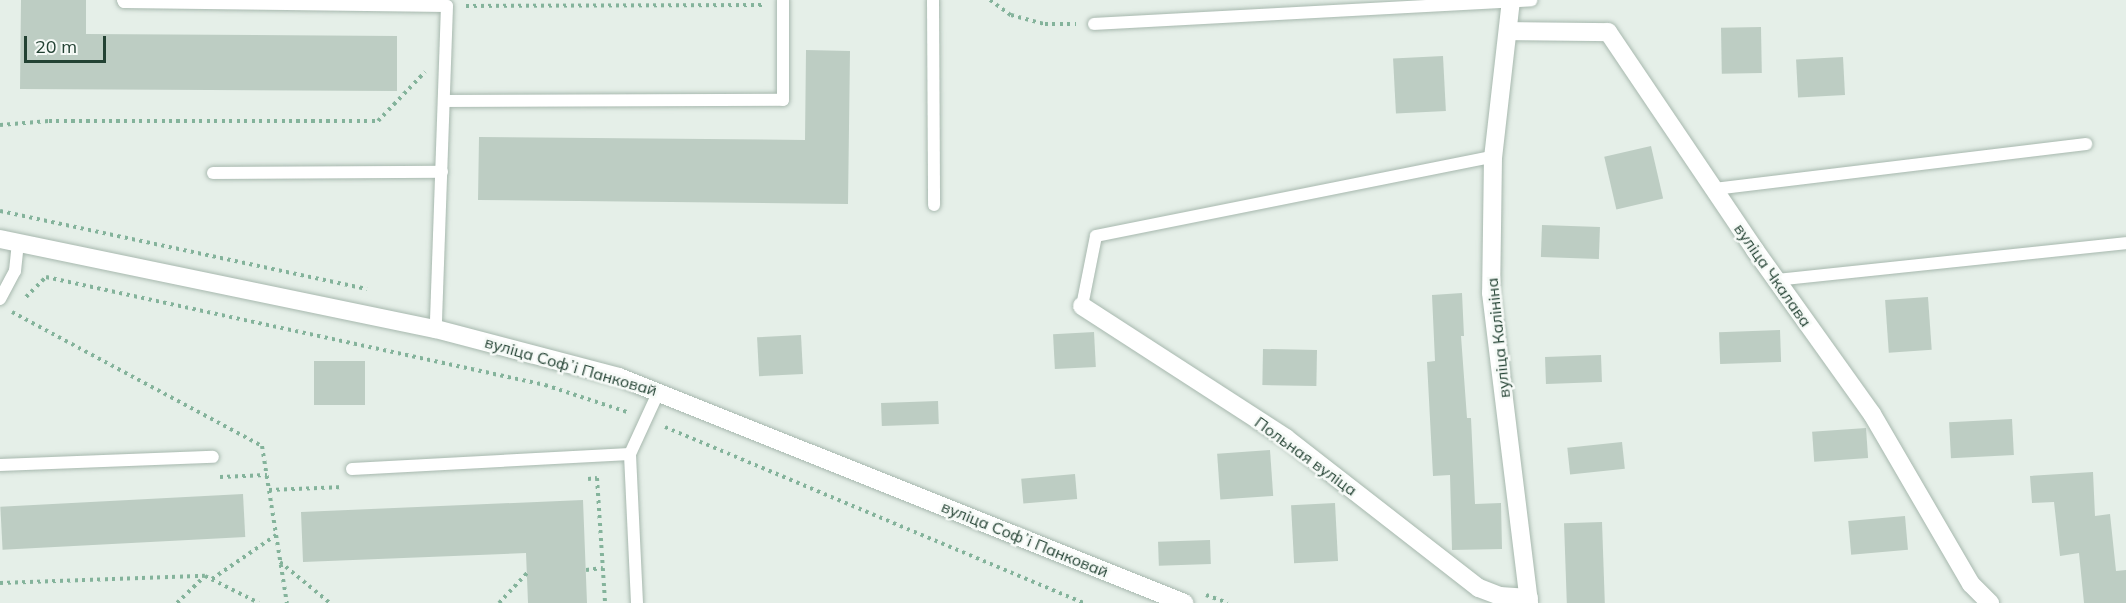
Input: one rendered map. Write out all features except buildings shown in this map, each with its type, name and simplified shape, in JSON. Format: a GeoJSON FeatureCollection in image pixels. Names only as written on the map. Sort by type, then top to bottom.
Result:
{"type":"FeatureCollection","features":[{"type":"Feature","properties":{"kind":"street","name":"вуліца Калініна"},"geometry":{"type":"LineString","coordinates":[[1511,1],[1493,157],[1491,292],[1529,600]]}},
{"type":"Feature","properties":{"kind":"street","name":"вуліца Чкалава"},"geometry":{"type":"LineString","coordinates":[[1508,31],[1608,32],[1776,280],[1872,414],[1971,584],[1990,603]]}},
{"type":"Feature","properties":{"kind":"street","name":"вуліца Софʼі Панковай"},"geometry":{"type":"LineString","coordinates":[[0,239],[435,328],[619,377],[659,391],[1184,603]]}},
{"type":"Feature","properties":{"kind":"street","name":"Польная вуліца"},"geometry":{"type":"LineString","coordinates":[[1082,306],[1286,438],[1479,588],[1500,596],[1529,600]]}},
{"type":"Feature","properties":{"kind":"lane"},"geometry":{"type":"LineString","coordinates":[[123,0],[124,2],[448,3],[435,328]]}},
{"type":"Feature","properties":{"kind":"lane"},"geometry":{"type":"LineString","coordinates":[[933,0],[934,205]]}},
{"type":"Feature","properties":{"kind":"lane"},"geometry":{"type":"LineString","coordinates":[[1094,24],[1531,0]]}},
{"type":"Feature","properties":{"kind":"lane"},"geometry":{"type":"LineString","coordinates":[[444,101],[783,100],[783,2]]}},
{"type":"Feature","properties":{"kind":"lane"},"geometry":{"type":"LineString","coordinates":[[1714,189],[2086,144]]}},
{"type":"Feature","properties":{"kind":"lane"},"geometry":{"type":"LineString","coordinates":[[1082,306],[1096,236],[1493,157]]}},
{"type":"Feature","properties":{"kind":"lane"},"geometry":{"type":"LineString","coordinates":[[213,173],[442,172]]}},
{"type":"Feature","properties":{"kind":"lane"},"geometry":{"type":"LineString","coordinates":[[0,299],[15,271],[18,243]]}},
{"type":"Feature","properties":{"kind":"lane"},"geometry":{"type":"LineString","coordinates":[[1776,280],[2126,243]]}},
{"type":"Feature","properties":{"kind":"lane"},"geometry":{"type":"LineString","coordinates":[[637,603],[630,454],[659,391]]}},
{"type":"Feature","properties":{"kind":"lane"},"geometry":{"type":"LineString","coordinates":[[352,469],[630,454]]}},
{"type":"Feature","properties":{"kind":"lane"},"geometry":{"type":"LineString","coordinates":[[0,465],[213,457]]}},
{"type":"Feature","properties":{"kind":"path"},"geometry":{"type":"LineString","coordinates":[[990,0],[1011,15],[1045,24],[1094,24]]}},
{"type":"Feature","properties":{"kind":"path"},"geometry":{"type":"LineString","coordinates":[[448,3],[783,2]]}},
{"type":"Feature","properties":{"kind":"path"},"geometry":{"type":"LineString","coordinates":[[0,125],[49,121],[378,121],[425,73],[425,62]]}},
{"type":"Feature","properties":{"kind":"path"},"geometry":{"type":"LineString","coordinates":[[6,318],[46,277],[545,385],[646,419],[1084,603]]}},
{"type":"Feature","properties":{"kind":"path"},"geometry":{"type":"LineString","coordinates":[[11,312],[262,446],[287,603]]}},
{"type":"Feature","properties":{"kind":"path"},"geometry":{"type":"LineString","coordinates":[[597,478],[605,603]]}},
{"type":"Feature","properties":{"kind":"path"},"geometry":{"type":"LineString","coordinates":[[211,580],[276,535]]}},
{"type":"Feature","properties":{"kind":"path"},"geometry":{"type":"LineString","coordinates":[[280,562],[330,603]]}},
{"type":"Feature","properties":{"kind":"path"},"geometry":{"type":"LineString","coordinates":[[586,570],[603,568]]}},
{"type":"Feature","properties":{"kind":"path"},"geometry":{"type":"LineString","coordinates":[[499,603],[527,573]]}},
{"type":"Feature","properties":{"kind":"path"},"geometry":{"type":"LineString","coordinates":[[177,603],[204,576]]}},
{"type":"Feature","properties":{"kind":"path"},"geometry":{"type":"LineString","coordinates":[[0,583],[204,576],[259,603]]}}]}
